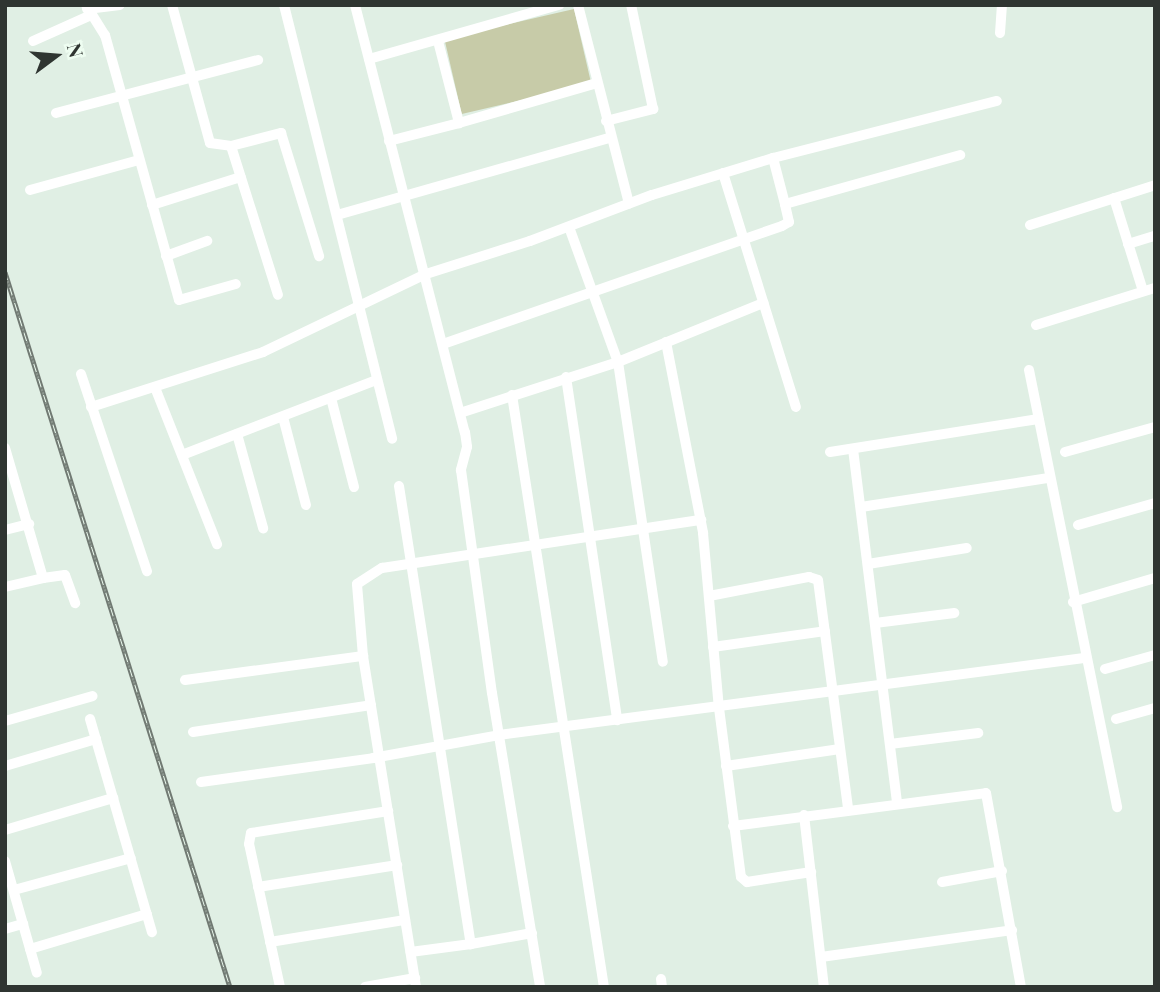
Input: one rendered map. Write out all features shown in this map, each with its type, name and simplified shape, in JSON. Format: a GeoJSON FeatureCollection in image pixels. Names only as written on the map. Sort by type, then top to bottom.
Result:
{"type":"FeatureCollection","features":[{"type":"Feature","properties":{"kind":"street"},"geometry":{"type":"LineString","coordinates":[[33,41],[88,10],[120,5]]}},
{"type":"Feature","properties":{"kind":"street"},"geometry":{"type":"LineString","coordinates":[[172,5],[189,79],[210,143],[231,145],[281,133],[319,256]]}},
{"type":"Feature","properties":{"kind":"street"},"geometry":{"type":"LineString","coordinates":[[284,5],[392,439]]}},
{"type":"Feature","properties":{"kind":"street"},"geometry":{"type":"LineString","coordinates":[[355,5],[426,274],[467,447],[461,470],[499,735],[540,987]]}},
{"type":"Feature","properties":{"kind":"street"},"geometry":{"type":"LineString","coordinates":[[369,60],[559,5]]}},
{"type":"Feature","properties":{"kind":"street"},"geometry":{"type":"LineString","coordinates":[[578,5],[629,204]]}},
{"type":"Feature","properties":{"kind":"street"},"geometry":{"type":"LineString","coordinates":[[606,121],[653,109],[631,5]]}},
{"type":"Feature","properties":{"kind":"street"},"geometry":{"type":"LineString","coordinates":[[1000,33],[1002,5]]}},
{"type":"Feature","properties":{"kind":"street"},"geometry":{"type":"LineString","coordinates":[[88,10],[105,36],[179,300],[236,284]]}},
{"type":"Feature","properties":{"kind":"street"},"geometry":{"type":"LineString","coordinates":[[438,41],[458,123]]}},
{"type":"Feature","properties":{"kind":"street"},"geometry":{"type":"LineString","coordinates":[[56,113],[258,60]]}},
{"type":"Feature","properties":{"kind":"street"},"geometry":{"type":"LineString","coordinates":[[389,141],[597,83]]}},
{"type":"Feature","properties":{"kind":"street"},"geometry":{"type":"LineString","coordinates":[[90,407],[156,390],[263,352],[358,310],[426,274],[629,204],[773,158],[997,101]]}},
{"type":"Feature","properties":{"kind":"street"},"geometry":{"type":"LineString","coordinates":[[337,215],[610,138]]}},
{"type":"Feature","properties":{"kind":"street"},"geometry":{"type":"LineString","coordinates":[[231,145],[278,295]]}},
{"type":"Feature","properties":{"kind":"street"},"geometry":{"type":"LineString","coordinates":[[785,204],[960,155]]}},
{"type":"Feature","properties":{"kind":"street"},"geometry":{"type":"LineString","coordinates":[[443,344],[789,222],[773,158]]}},
{"type":"Feature","properties":{"kind":"street"},"geometry":{"type":"LineString","coordinates":[[30,190],[139,160]]}},
{"type":"Feature","properties":{"kind":"street"},"geometry":{"type":"LineString","coordinates":[[723,173],[796,407]]}},
{"type":"Feature","properties":{"kind":"street"},"geometry":{"type":"LineString","coordinates":[[152,205],[241,177]]}},
{"type":"Feature","properties":{"kind":"street"},"geometry":{"type":"LineString","coordinates":[[1030,225],[1155,186]]}},
{"type":"Feature","properties":{"kind":"street"},"geometry":{"type":"LineString","coordinates":[[1036,325],[1149,289],[1128,244],[1114,198]]}},
{"type":"Feature","properties":{"kind":"street"},"geometry":{"type":"LineString","coordinates":[[569,226],[618,362],[663,662]]}},
{"type":"Feature","properties":{"kind":"street"},"geometry":{"type":"LineString","coordinates":[[1128,244],[1155,236]]}},
{"type":"Feature","properties":{"kind":"street"},"geometry":{"type":"LineString","coordinates":[[166,256],[207,241]]}},
{"type":"Feature","properties":{"kind":"street"},"geometry":{"type":"LineString","coordinates":[[460,412],[618,362],[763,303]]}},
{"type":"Feature","properties":{"kind":"street"},"geometry":{"type":"LineString","coordinates":[[666,342],[701,520],[719,708],[733,826],[743,881],[811,872]]}},
{"type":"Feature","properties":{"kind":"street"},"geometry":{"type":"LineString","coordinates":[[1029,370],[1084,658],[1117,807]]}},
{"type":"Feature","properties":{"kind":"street"},"geometry":{"type":"LineString","coordinates":[[81,374],[147,571]]}},
{"type":"Feature","properties":{"kind":"street"},"geometry":{"type":"LineString","coordinates":[[566,377],[617,720]]}},
{"type":"Feature","properties":{"kind":"street"},"geometry":{"type":"LineString","coordinates":[[182,455],[376,380]]}},
{"type":"Feature","properties":{"kind":"street"},"geometry":{"type":"LineString","coordinates":[[156,390],[217,544]]}},
{"type":"Feature","properties":{"kind":"street"},"geometry":{"type":"LineString","coordinates":[[512,395],[604,987]]}},
{"type":"Feature","properties":{"kind":"street"},"geometry":{"type":"LineString","coordinates":[[331,398],[354,487]]}},
{"type":"Feature","properties":{"kind":"street"},"geometry":{"type":"LineString","coordinates":[[283,416],[306,505]]}},
{"type":"Feature","properties":{"kind":"street"},"geometry":{"type":"LineString","coordinates":[[830,452],[1038,419]]}},
{"type":"Feature","properties":{"kind":"street"},"geometry":{"type":"LineString","coordinates":[[1065,452],[1155,427]]}},
{"type":"Feature","properties":{"kind":"street"},"geometry":{"type":"LineString","coordinates":[[237,434],[263,528]]}},
{"type":"Feature","properties":{"kind":"street"},"geometry":{"type":"LineString","coordinates":[[5,448],[10,481],[29,524],[43,578]]}},
{"type":"Feature","properties":{"kind":"street"},"geometry":{"type":"LineString","coordinates":[[853,449],[897,802]]}},
{"type":"Feature","properties":{"kind":"street"},"geometry":{"type":"LineString","coordinates":[[860,507],[1049,478]]}},
{"type":"Feature","properties":{"kind":"street"},"geometry":{"type":"LineString","coordinates":[[399,486],[471,944]]}},
{"type":"Feature","properties":{"kind":"street"},"geometry":{"type":"LineString","coordinates":[[1078,525],[1155,503]]}},
{"type":"Feature","properties":{"kind":"street"},"geometry":{"type":"LineString","coordinates":[[365,987],[416,982],[354,588],[382,568],[701,520]]}},
{"type":"Feature","properties":{"kind":"street"},"geometry":{"type":"LineString","coordinates":[[5,530],[29,524]]}},
{"type":"Feature","properties":{"kind":"street"},"geometry":{"type":"LineString","coordinates":[[868,564],[967,548]]}},
{"type":"Feature","properties":{"kind":"street"},"geometry":{"type":"LineString","coordinates":[[5,587],[65,575],[75,603]]}},
{"type":"Feature","properties":{"kind":"street"},"geometry":{"type":"LineString","coordinates":[[709,596],[814,578],[825,631],[848,809]]}},
{"type":"Feature","properties":{"kind":"street"},"geometry":{"type":"LineString","coordinates":[[1073,602],[1155,578]]}},
{"type":"Feature","properties":{"kind":"street"},"geometry":{"type":"LineString","coordinates":[[875,624],[954,613]]}},
{"type":"Feature","properties":{"kind":"street"},"geometry":{"type":"LineString","coordinates":[[713,647],[825,631]]}},
{"type":"Feature","properties":{"kind":"street"},"geometry":{"type":"LineString","coordinates":[[1105,669],[1155,654]]}},
{"type":"Feature","properties":{"kind":"street"},"geometry":{"type":"LineString","coordinates":[[185,680],[363,656]]}},
{"type":"Feature","properties":{"kind":"street"},"geometry":{"type":"LineString","coordinates":[[201,782],[379,757],[499,735],[1084,658]]}},
{"type":"Feature","properties":{"kind":"street"},"geometry":{"type":"LineString","coordinates":[[5,720],[93,696]]}},
{"type":"Feature","properties":{"kind":"street"},"geometry":{"type":"LineString","coordinates":[[193,732],[371,705]]}},
{"type":"Feature","properties":{"kind":"street"},"geometry":{"type":"LineString","coordinates":[[1116,719],[1155,708]]}},
{"type":"Feature","properties":{"kind":"street"},"geometry":{"type":"LineString","coordinates":[[90,719],[152,932]]}},
{"type":"Feature","properties":{"kind":"street"},"geometry":{"type":"LineString","coordinates":[[890,744],[978,733]]}},
{"type":"Feature","properties":{"kind":"street"},"geometry":{"type":"LineString","coordinates":[[5,766],[96,739]]}},
{"type":"Feature","properties":{"kind":"street"},"geometry":{"type":"LineString","coordinates":[[726,765],[840,749]]}},
{"type":"Feature","properties":{"kind":"street"},"geometry":{"type":"LineString","coordinates":[[733,826],[897,802],[986,793],[1021,987]]}},
{"type":"Feature","properties":{"kind":"street"},"geometry":{"type":"LineString","coordinates":[[5,830],[113,798]]}},
{"type":"Feature","properties":{"kind":"street"},"geometry":{"type":"LineString","coordinates":[[280,987],[249,844],[251,832],[387,811]]}},
{"type":"Feature","properties":{"kind":"street"},"geometry":{"type":"LineString","coordinates":[[804,815],[824,987]]}},
{"type":"Feature","properties":{"kind":"street"},"geometry":{"type":"LineString","coordinates":[[13,890],[131,858]]}},
{"type":"Feature","properties":{"kind":"street"},"geometry":{"type":"LineString","coordinates":[[5,861],[37,973]]}},
{"type":"Feature","properties":{"kind":"street"},"geometry":{"type":"LineString","coordinates":[[258,887],[397,865]]}},
{"type":"Feature","properties":{"kind":"street"},"geometry":{"type":"LineString","coordinates":[[943,882],[1002,871]]}},
{"type":"Feature","properties":{"kind":"street"},"geometry":{"type":"LineString","coordinates":[[30,949],[147,914]]}},
{"type":"Feature","properties":{"kind":"street"},"geometry":{"type":"LineString","coordinates":[[270,942],[405,920]]}},
{"type":"Feature","properties":{"kind":"street"},"geometry":{"type":"LineString","coordinates":[[5,929],[23,924]]}},
{"type":"Feature","properties":{"kind":"street"},"geometry":{"type":"LineString","coordinates":[[821,957],[1012,930]]}},
{"type":"Feature","properties":{"kind":"street"},"geometry":{"type":"LineString","coordinates":[[411,952],[532,933]]}},
{"type":"Feature","properties":{"kind":"green space"},"geometry":{"type":"Polygon","coordinates":[[[574,9],[591,84],[462,114],[444,39],[574,9]]]}},
{"type":"Feature","properties":{"kind":"railway"},"geometry":{"type":"LineString","coordinates":[[5,272],[230,987]]}}]}
